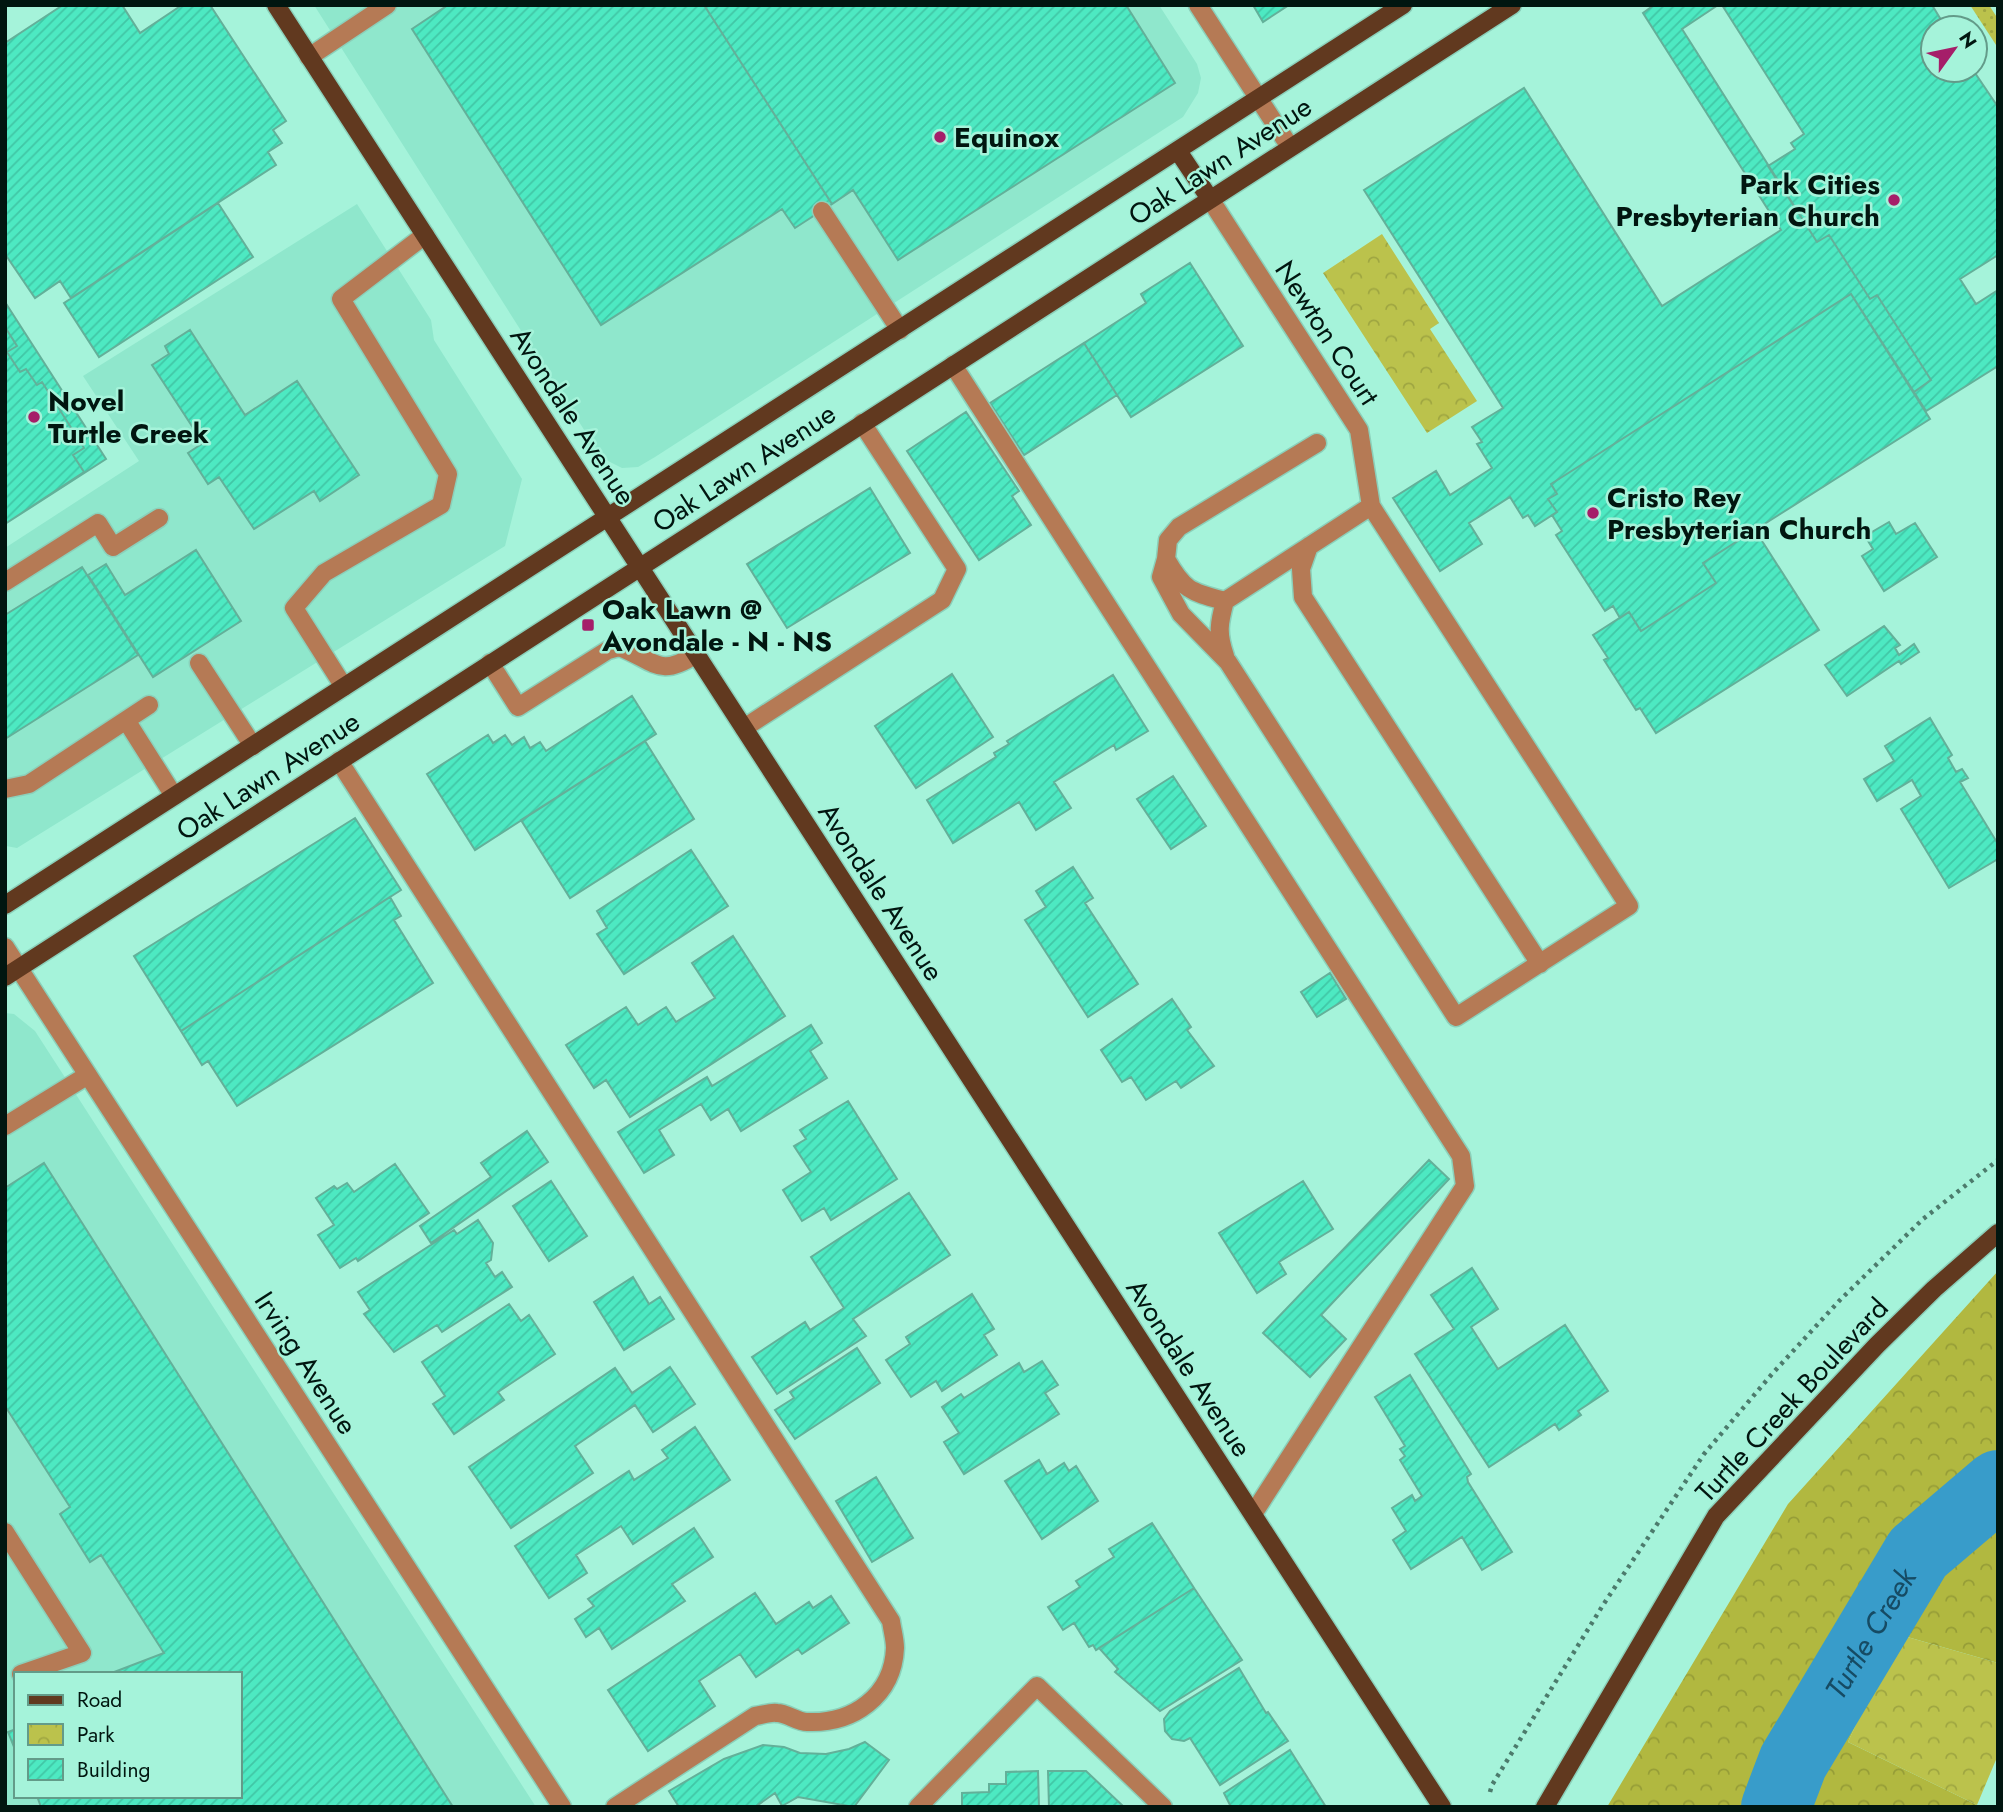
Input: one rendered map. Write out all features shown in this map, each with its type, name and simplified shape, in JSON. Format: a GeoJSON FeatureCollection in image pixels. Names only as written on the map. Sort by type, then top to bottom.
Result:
{"type":"FeatureCollection","features":[{"type":"Feature","properties":{"kind":"main road","name":"Avondale Avenue"},"geometry":{"type":"LineString","coordinates":[[276,5],[1442,1807]]}},
{"type":"Feature","properties":{"kind":"main road","name":"Oak Lawn Avenue"},"geometry":{"type":"LineString","coordinates":[[5,905],[1403,5]]}},
{"type":"Feature","properties":{"kind":"main road","name":"Oak Lawn Avenue"},"geometry":{"type":"LineString","coordinates":[[12,972],[1512,5]]}},
{"type":"Feature","properties":{"kind":"main road"},"geometry":{"type":"LineString","coordinates":[[1178,151],[1210,199]]}},
{"type":"Feature","properties":{"kind":"main road","name":"Turtle Creek Boulevard"},"geometry":{"type":"LineString","coordinates":[[1545,1807],[1716,1516],[1877,1345],[1934,1289],[1998,1233]]}},
{"type":"Feature","properties":{"kind":"street"},"geometry":{"type":"LineString","coordinates":[[309,57],[387,5]]}},
{"type":"Feature","properties":{"kind":"street"},"geometry":{"type":"LineString","coordinates":[[1198,5],[1290,147]]}},
{"type":"Feature","properties":{"kind":"street","name":"Newton Court"},"geometry":{"type":"LineString","coordinates":[[1210,199],[1359,430],[1371,506]]}},
{"type":"Feature","properties":{"kind":"street"},"geometry":{"type":"LineString","coordinates":[[822,211],[900,330]]}},
{"type":"Feature","properties":{"kind":"street"},"geometry":{"type":"LineString","coordinates":[[344,687],[294,608],[324,573],[441,505],[448,474],[341,299],[425,235]]}},
{"type":"Feature","properties":{"kind":"street"},"geometry":{"type":"LineString","coordinates":[[953,365],[1461,1156],[1465,1186],[1253,1514]]}},
{"type":"Feature","properties":{"kind":"street"},"geometry":{"type":"LineString","coordinates":[[744,728],[942,600],[957,569],[862,423]]}},
{"type":"Feature","properties":{"kind":"street"},"geometry":{"type":"LineString","coordinates":[[1228,662],[1219,638],[1219,622],[1225,601],[1371,506],[1629,905],[1457,1017],[1228,662],[1181,614],[1161,577],[1168,540],[1179,527],[1317,443]]}},
{"type":"Feature","properties":{"kind":"street"},"geometry":{"type":"LineString","coordinates":[[5,582],[98,523],[113,547],[159,518]]}},
{"type":"Feature","properties":{"kind":"street"},"geometry":{"type":"LineString","coordinates":[[1309,547],[1301,569],[1303,597],[1540,964]]}},
{"type":"Feature","properties":{"kind":"street"},"geometry":{"type":"LineString","coordinates":[[1166,559],[1181,582],[1193,592],[1225,601]]}},
{"type":"Feature","properties":{"kind":"street"},"geometry":{"type":"LineString","coordinates":[[490,663],[518,707],[608,650],[619,647],[665,667],[679,666],[696,654]]}},
{"type":"Feature","properties":{"kind":"street"},"geometry":{"type":"LineString","coordinates":[[199,663],[253,746]]}},
{"type":"Feature","properties":{"kind":"street"},"geometry":{"type":"LineString","coordinates":[[5,789],[29,784],[149,705]]}},
{"type":"Feature","properties":{"kind":"street"},"geometry":{"type":"LineString","coordinates":[[126,720],[174,796]]}},
{"type":"Feature","properties":{"kind":"street"},"geometry":{"type":"LineString","coordinates":[[339,761],[891,1621],[895,1648],[890,1674],[876,1697],[855,1714],[830,1722],[803,1722],[778,1713],[755,1716],[615,1807]]}},
{"type":"Feature","properties":{"kind":"street","name":"Irving Avenue"},"geometry":{"type":"LineString","coordinates":[[5,947],[12,972],[88,1075],[562,1807]]}},
{"type":"Feature","properties":{"kind":"street"},"geometry":{"type":"LineString","coordinates":[[5,1126],[88,1075]]}},
{"type":"Feature","properties":{"kind":"street"},"geometry":{"type":"LineString","coordinates":[[5,1532],[82,1653],[27,1672]]}},
{"type":"Feature","properties":{"kind":"street"},"geometry":{"type":"LineString","coordinates":[[918,1807],[1037,1686],[1163,1807]]}},
{"type":"Feature","properties":{"kind":"path"},"geometry":{"type":"LineString","coordinates":[[1490,1792],[1602,1605],[1704,1454],[1840,1300],[1923,1219],[1998,1160]]}},
{"type":"Feature","properties":{"kind":"shaded area"},"geometry":{"type":"Polygon","coordinates":[[[314,5],[1159,5],[1197,64],[1201,78],[1198,93],[1183,117],[655,457],[638,467],[622,468],[602,458],[314,5]]]}},
{"type":"Feature","properties":{"kind":"shaded area"},"geometry":{"type":"Polygon","coordinates":[[[357,204],[431,320],[434,340],[522,479],[505,546],[17,848],[6,846],[5,548],[139,461],[83,376],[357,204]]]}},
{"type":"Feature","properties":{"kind":"shaded area"},"geometry":{"type":"Polygon","coordinates":[[[5,1013],[14,1014],[35,1031],[536,1807],[5,1807],[5,1013]]]}},
{"type":"Feature","properties":{"kind":"green space"},"geometry":{"type":"Polygon","coordinates":[[[1970,5],[1989,5],[1998,19],[1998,48],[1989,34],[1989,14],[1976,14],[1970,5]]]}},
{"type":"Feature","properties":{"kind":"green space"},"geometry":{"type":"Polygon","coordinates":[[[1382,234],[1439,323],[1430,329],[1477,401],[1427,433],[1323,273],[1382,234]]]}},
{"type":"Feature","properties":{"kind":"green space"},"geometry":{"type":"Polygon","coordinates":[[[1998,1271],[1998,1663],[1897,1634],[1848,1742],[1977,1805],[1976,1807],[1607,1807],[1788,1504],[1998,1271]]]}},
{"type":"Feature","properties":{"kind":"green space"},"geometry":{"type":"Polygon","coordinates":[[[1897,1634],[1998,1663],[1998,1755],[1977,1805],[1848,1742],[1897,1634]]]}},
{"type":"Feature","properties":{"kind":"building"},"geometry":{"type":"Polygon","coordinates":[[[63,5],[122,5],[140,33],[182,5],[210,5],[286,121],[273,130],[282,143],[268,152],[276,165],[71,298],[60,281],[35,298],[5,254],[5,43],[63,5]]]}},
{"type":"Feature","properties":{"kind":"building"},"geometry":{"type":"Polygon","coordinates":[[[448,5],[704,5],[832,204],[795,228],[782,209],[601,325],[412,29],[448,5]]]}},
{"type":"Feature","properties":{"kind":"building","name":"Equinox"},"geometry":{"type":"Polygon","coordinates":[[[704,5],[1126,5],[1175,83],[898,260],[853,190],[832,204],[704,5]]]}},
{"type":"Feature","properties":{"kind":"building"},"geometry":{"type":"Polygon","coordinates":[[[1253,5],[1289,5],[1263,22],[1253,5]]]}},
{"type":"Feature","properties":{"kind":"building"},"geometry":{"type":"Polygon","coordinates":[[[1654,5],[1718,5],[1682,29],[1817,242],[1829,235],[1870,299],[1877,295],[1931,380],[1914,392],[1851,294],[1551,484],[1557,494],[1548,499],[1557,512],[1535,526],[1528,515],[1523,518],[1510,497],[1469,523],[1482,544],[1440,571],[1393,498],[1436,471],[1450,495],[1492,468],[1477,444],[1482,442],[1472,427],[1503,408],[1364,190],[1524,88],[1662,306],[1781,230],[1643,13],[1654,5]]]}},
{"type":"Feature","properties":{"kind":"building","name":"Park Cities Presbyterian Church"},"geometry":{"type":"Polygon","coordinates":[[[1722,5],[1932,5],[1937,14],[1919,14],[1919,84],[1982,84],[1998,107],[1998,255],[1960,279],[1976,304],[1998,290],[1998,366],[1926,411],[1914,392],[1931,380],[1877,295],[1870,299],[1829,235],[1817,242],[1768,166],[1795,149],[1791,143],[1804,134],[1722,5]]]}},
{"type":"Feature","properties":{"kind":"building"},"geometry":{"type":"Polygon","coordinates":[[[218,203],[253,257],[99,357],[64,303],[218,203]]]}},
{"type":"Feature","properties":{"kind":"building"},"geometry":{"type":"Polygon","coordinates":[[[1190,263],[1243,346],[1131,417],[1084,343],[1146,303],[1141,294],[1190,263]]]}},
{"type":"Feature","properties":{"kind":"building"},"geometry":{"type":"Polygon","coordinates":[[[1851,294],[1930,419],[1703,563],[1716,583],[1641,631],[1629,612],[1620,618],[1613,606],[1605,611],[1556,535],[1562,531],[1552,515],[1557,512],[1548,499],[1557,494],[1551,484],[1851,294]]]}},
{"type":"Feature","properties":{"kind":"building","name":"Novel Turtle Creek"},"geometry":{"type":"Polygon","coordinates":[[[5,302],[106,459],[5,524],[5,302]]]}},
{"type":"Feature","properties":{"kind":"building","name":"Novel Turtle Creek"},"geometry":{"type":"Polygon","coordinates":[[[5,327],[17,346],[7,352],[20,372],[26,369],[37,385],[42,382],[84,448],[73,455],[84,472],[5,524],[5,327]]]}},
{"type":"Feature","properties":{"kind":"building"},"geometry":{"type":"Polygon","coordinates":[[[190,330],[245,415],[297,381],[359,475],[320,501],[314,491],[254,529],[219,477],[208,484],[188,453],[203,443],[152,365],[169,354],[165,346],[190,330]]]}},
{"type":"Feature","properties":{"kind":"building"},"geometry":{"type":"Polygon","coordinates":[[[1084,343],[1117,395],[1024,455],[990,403],[1084,343]]]}},
{"type":"Feature","properties":{"kind":"building"},"geometry":{"type":"Polygon","coordinates":[[[966,412],[1019,491],[1012,496],[1031,525],[979,560],[907,451],[966,412]]]}},
{"type":"Feature","properties":{"kind":"building"},"geometry":{"type":"Polygon","coordinates":[[[870,488],[910,553],[787,628],[747,564],[870,488]]]}},
{"type":"Feature","properties":{"kind":"building"},"geometry":{"type":"Polygon","coordinates":[[[1889,522],[1896,534],[1915,523],[1937,557],[1884,591],[1862,556],[1873,549],[1865,536],[1889,522]]]}},
{"type":"Feature","properties":{"kind":"building"},"geometry":{"type":"Polygon","coordinates":[[[1755,530],[1819,630],[1656,733],[1640,708],[1636,710],[1604,660],[1608,658],[1593,635],[1629,612],[1641,631],[1716,583],[1703,563],[1755,530]]]}},
{"type":"Feature","properties":{"kind":"building"},"geometry":{"type":"Polygon","coordinates":[[[196,550],[241,621],[153,677],[88,575],[106,564],[125,595],[196,550]]]}},
{"type":"Feature","properties":{"kind":"building"},"geometry":{"type":"Polygon","coordinates":[[[82,567],[138,655],[5,739],[5,615],[82,567]]]}},
{"type":"Feature","properties":{"kind":"building"},"geometry":{"type":"Polygon","coordinates":[[[1884,626],[1900,645],[1895,648],[1899,655],[1914,644],[1919,652],[1901,664],[1899,661],[1847,696],[1825,665],[1884,626]]]}},
{"type":"Feature","properties":{"kind":"building"},"geometry":{"type":"Polygon","coordinates":[[[952,674],[993,737],[916,788],[875,726],[952,674]]]}},
{"type":"Feature","properties":{"kind":"building"},"geometry":{"type":"Polygon","coordinates":[[[1113,675],[1148,731],[1116,750],[1114,745],[1054,782],[1071,808],[1036,830],[1019,802],[953,843],[927,800],[996,757],[994,753],[1009,744],[1007,741],[1113,675]]]}},
{"type":"Feature","properties":{"kind":"building"},"geometry":{"type":"Polygon","coordinates":[[[632,696],[656,734],[475,850],[427,774],[488,735],[493,743],[505,735],[512,745],[524,737],[530,748],[540,742],[546,751],[632,696]]]}},
{"type":"Feature","properties":{"kind":"building"},"geometry":{"type":"Polygon","coordinates":[[[1930,718],[1952,755],[1948,758],[1956,772],[1962,769],[1968,778],[1960,782],[1998,844],[1998,859],[1949,888],[1901,809],[1921,796],[1912,780],[1877,801],[1864,779],[1894,761],[1885,746],[1930,718]]]}},
{"type":"Feature","properties":{"kind":"building"},"geometry":{"type":"Polygon","coordinates":[[[645,741],[694,819],[570,898],[521,820],[645,741]]]}},
{"type":"Feature","properties":{"kind":"building"},"geometry":{"type":"Polygon","coordinates":[[[1173,776],[1206,826],[1171,849],[1137,799],[1173,776]]]}},
{"type":"Feature","properties":{"kind":"building"},"geometry":{"type":"Polygon","coordinates":[[[355,818],[401,890],[181,1031],[134,956],[355,818]]]}},
{"type":"Feature","properties":{"kind":"building"},"geometry":{"type":"Polygon","coordinates":[[[691,850],[728,906],[624,974],[597,934],[607,928],[597,911],[691,850]]]}},
{"type":"Feature","properties":{"kind":"building"},"geometry":{"type":"Polygon","coordinates":[[[1073,867],[1093,898],[1085,903],[1138,984],[1088,1017],[1025,920],[1046,907],[1036,891],[1073,867]]]}},
{"type":"Feature","properties":{"kind":"building"},"geometry":{"type":"Polygon","coordinates":[[[390,897],[401,916],[394,920],[433,983],[237,1106],[208,1061],[202,1065],[181,1031],[390,897]]]}},
{"type":"Feature","properties":{"kind":"building"},"geometry":{"type":"Polygon","coordinates":[[[733,936],[785,1016],[630,1117],[606,1080],[594,1088],[566,1045],[626,1007],[638,1025],[666,1007],[676,1022],[715,998],[692,963],[733,936]]]}},
{"type":"Feature","properties":{"kind":"building"},"geometry":{"type":"Polygon","coordinates":[[[1330,973],[1346,999],[1317,1017],[1301,992],[1330,973]]]}},
{"type":"Feature","properties":{"kind":"building"},"geometry":{"type":"Polygon","coordinates":[[[1172,999],[1191,1027],[1187,1030],[1214,1066],[1181,1088],[1176,1081],[1146,1100],[1131,1077],[1122,1082],[1101,1050],[1172,999]]]}},
{"type":"Feature","properties":{"kind":"building"},"geometry":{"type":"Polygon","coordinates":[[[811,1025],[822,1043],[810,1051],[827,1078],[741,1131],[728,1109],[711,1120],[701,1104],[659,1130],[674,1155],[644,1173],[618,1132],[707,1077],[712,1086],[811,1025]]]}},
{"type":"Feature","properties":{"kind":"building"},"geometry":{"type":"Polygon","coordinates":[[[848,1101],[897,1179],[831,1220],[824,1208],[802,1221],[783,1190],[811,1172],[794,1146],[806,1139],[800,1130],[848,1101]]]}},
{"type":"Feature","properties":{"kind":"building"},"geometry":{"type":"Polygon","coordinates":[[[527,1131],[548,1162],[431,1243],[420,1226],[491,1177],[481,1163],[527,1131]]]}},
{"type":"Feature","properties":{"kind":"building"},"geometry":{"type":"Polygon","coordinates":[[[1429,1160],[1449,1179],[1321,1315],[1346,1339],[1310,1377],[1263,1333],[1429,1160]]]}},
{"type":"Feature","properties":{"kind":"building"},"geometry":{"type":"Polygon","coordinates":[[[44,1163],[453,1807],[41,1807],[38,1798],[242,1798],[242,1672],[114,1672],[164,1653],[101,1555],[90,1562],[60,1514],[70,1507],[5,1406],[5,1188],[44,1163]]]}},
{"type":"Feature","properties":{"kind":"building"},"geometry":{"type":"Polygon","coordinates":[[[395,1164],[429,1213],[358,1261],[356,1258],[340,1268],[318,1235],[334,1225],[316,1198],[334,1186],[337,1189],[347,1183],[354,1192],[395,1164]]]}},
{"type":"Feature","properties":{"kind":"building"},"geometry":{"type":"Polygon","coordinates":[[[551,1181],[587,1236],[549,1261],[513,1206],[551,1181]]]}},
{"type":"Feature","properties":{"kind":"building"},"geometry":{"type":"Polygon","coordinates":[[[1303,1181],[1333,1229],[1279,1262],[1286,1274],[1257,1293],[1219,1233],[1303,1181]]]}},
{"type":"Feature","properties":{"kind":"building"},"geometry":{"type":"Polygon","coordinates":[[[909,1193],[950,1255],[853,1319],[866,1336],[777,1394],[752,1357],[805,1322],[810,1330],[844,1308],[811,1257],[909,1193]]]}},
{"type":"Feature","properties":{"kind":"building"},"geometry":{"type":"Polygon","coordinates":[[[478,1220],[493,1243],[491,1260],[486,1263],[495,1277],[502,1272],[512,1287],[442,1332],[437,1325],[394,1352],[364,1314],[370,1310],[358,1292],[454,1230],[457,1234],[478,1220]]]}},
{"type":"Feature","properties":{"kind":"building"},"geometry":{"type":"Polygon","coordinates":[[[1472,1268],[1498,1309],[1471,1327],[1498,1369],[1565,1325],[1608,1391],[1578,1411],[1581,1415],[1559,1430],[1555,1424],[1489,1467],[1415,1354],[1454,1329],[1431,1295],[1472,1268]]]}},
{"type":"Feature","properties":{"kind":"building"},"geometry":{"type":"Polygon","coordinates":[[[633,1277],[649,1304],[660,1297],[674,1319],[624,1350],[594,1302],[633,1277]]]}},
{"type":"Feature","properties":{"kind":"building"},"geometry":{"type":"Polygon","coordinates":[[[972,1294],[994,1329],[984,1335],[997,1355],[942,1391],[936,1381],[911,1397],[886,1360],[910,1344],[906,1337],[972,1294]]]}},
{"type":"Feature","properties":{"kind":"building"},"geometry":{"type":"Polygon","coordinates":[[[509,1304],[521,1321],[529,1315],[555,1354],[498,1392],[504,1400],[454,1434],[433,1404],[445,1396],[422,1362],[509,1304]]]}},
{"type":"Feature","properties":{"kind":"building"},"geometry":{"type":"Polygon","coordinates":[[[857,1348],[880,1383],[795,1439],[775,1410],[794,1398],[790,1392],[857,1348]]]}},
{"type":"Feature","properties":{"kind":"building"},"geometry":{"type":"Polygon","coordinates":[[[1042,1361],[1058,1385],[1045,1393],[1059,1414],[964,1474],[944,1442],[959,1433],[942,1407],[961,1394],[964,1398],[1019,1363],[1024,1372],[1042,1361]]]}},
{"type":"Feature","properties":{"kind":"building"},"geometry":{"type":"Polygon","coordinates":[[[670,1367],[695,1404],[653,1432],[635,1405],[575,1446],[593,1473],[511,1528],[469,1467],[615,1368],[632,1393],[670,1367]]]}},
{"type":"Feature","properties":{"kind":"building"},"geometry":{"type":"Polygon","coordinates":[[[1410,1375],[1471,1474],[1467,1477],[1468,1482],[1512,1552],[1482,1570],[1462,1537],[1411,1569],[1393,1540],[1406,1531],[1392,1508],[1412,1495],[1415,1501],[1422,1496],[1400,1460],[1405,1456],[1400,1449],[1405,1446],[1375,1397],[1410,1375]]]}},
{"type":"Feature","properties":{"kind":"building"},"geometry":{"type":"Polygon","coordinates":[[[695,1427],[730,1480],[633,1544],[621,1526],[576,1555],[587,1573],[549,1598],[515,1546],[629,1471],[634,1480],[668,1458],[662,1450],[695,1427]]]}},
{"type":"Feature","properties":{"kind":"building"},"geometry":{"type":"Polygon","coordinates":[[[1039,1460],[1047,1474],[1064,1463],[1069,1471],[1076,1466],[1098,1501],[1042,1539],[1005,1481],[1039,1460]]]}},
{"type":"Feature","properties":{"kind":"building"},"geometry":{"type":"Polygon","coordinates":[[[876,1477],[913,1538],[872,1562],[836,1501],[876,1477]]]}},
{"type":"Feature","properties":{"kind":"building"},"geometry":{"type":"Polygon","coordinates":[[[1152,1523],[1194,1588],[1096,1650],[1093,1645],[1089,1647],[1074,1623],[1063,1630],[1048,1607],[1080,1587],[1076,1581],[1114,1557],[1109,1549],[1152,1523]]]}},
{"type":"Feature","properties":{"kind":"building"},"geometry":{"type":"Polygon","coordinates":[[[694,1528],[713,1557],[672,1584],[685,1601],[612,1649],[599,1628],[586,1637],[575,1619],[594,1606],[588,1599],[694,1528]]]}},
{"type":"Feature","properties":{"kind":"building"},"geometry":{"type":"Polygon","coordinates":[[[1194,1588],[1242,1660],[1160,1711],[1115,1672],[1118,1669],[1099,1648],[1194,1588]]]}},
{"type":"Feature","properties":{"kind":"building"},"geometry":{"type":"Polygon","coordinates":[[[755,1593],[776,1624],[809,1602],[813,1608],[831,1596],[849,1623],[802,1654],[798,1649],[756,1677],[740,1654],[699,1681],[715,1706],[648,1751],[608,1690],[755,1593]]]}},
{"type":"Feature","properties":{"kind":"building"},"geometry":{"type":"Polygon","coordinates":[[[1239,1668],[1266,1713],[1268,1712],[1288,1741],[1220,1785],[1190,1738],[1184,1741],[1172,1739],[1165,1731],[1164,1719],[1170,1711],[1239,1668]]]}},
{"type":"Feature","properties":{"kind":"building"},"geometry":{"type":"Polygon","coordinates":[[[14,1730],[14,1747],[8,1732],[14,1730]]]}},
{"type":"Feature","properties":{"kind":"building"},"geometry":{"type":"Polygon","coordinates":[[[865,1742],[889,1760],[854,1807],[798,1797],[782,1806],[775,1793],[755,1807],[679,1807],[669,1791],[724,1759],[763,1745],[784,1747],[800,1753],[826,1754],[865,1742]]]}},
{"type":"Feature","properties":{"kind":"building"},"geometry":{"type":"Polygon","coordinates":[[[1290,1750],[1326,1807],[1231,1807],[1224,1793],[1290,1750]]]}},
{"type":"Feature","properties":{"kind":"building"},"geometry":{"type":"Polygon","coordinates":[[[1038,1771],[1039,1807],[962,1807],[962,1793],[989,1792],[989,1784],[1006,1784],[1006,1772],[1038,1771]]]}},
{"type":"Feature","properties":{"kind":"building"},"geometry":{"type":"Polygon","coordinates":[[[1048,1771],[1086,1771],[1124,1807],[1049,1807],[1048,1771]]]}},
{"type":"Feature","properties":{"kind":"waterway","name":"Turtle Creek"},"geometry":{"type":"LineString","coordinates":[[1776,1807],[1793,1762],[1918,1553],[1998,1485]]}},
{"type":"Feature","properties":{"kind":"place","name":"Equinox"},"geometry":{"type":"Point","coordinates":[940,137]}},
{"type":"Feature","properties":{"kind":"place","name":"Park Cities Presbyterian Church"},"geometry":{"type":"Point","coordinates":[1894,200]}},
{"type":"Feature","properties":{"kind":"place","name":"Novel Turtle Creek"},"geometry":{"type":"Point","coordinates":[34,417]}},
{"type":"Feature","properties":{"kind":"place","name":"Cristo Rey Presbyterian Church"},"geometry":{"type":"Point","coordinates":[1593,513]}},
{"type":"Feature","properties":{"kind":"place","name":"Oak Lawn @ Avondale - N - NS"},"geometry":{"type":"Point","coordinates":[588,625]}}]}
